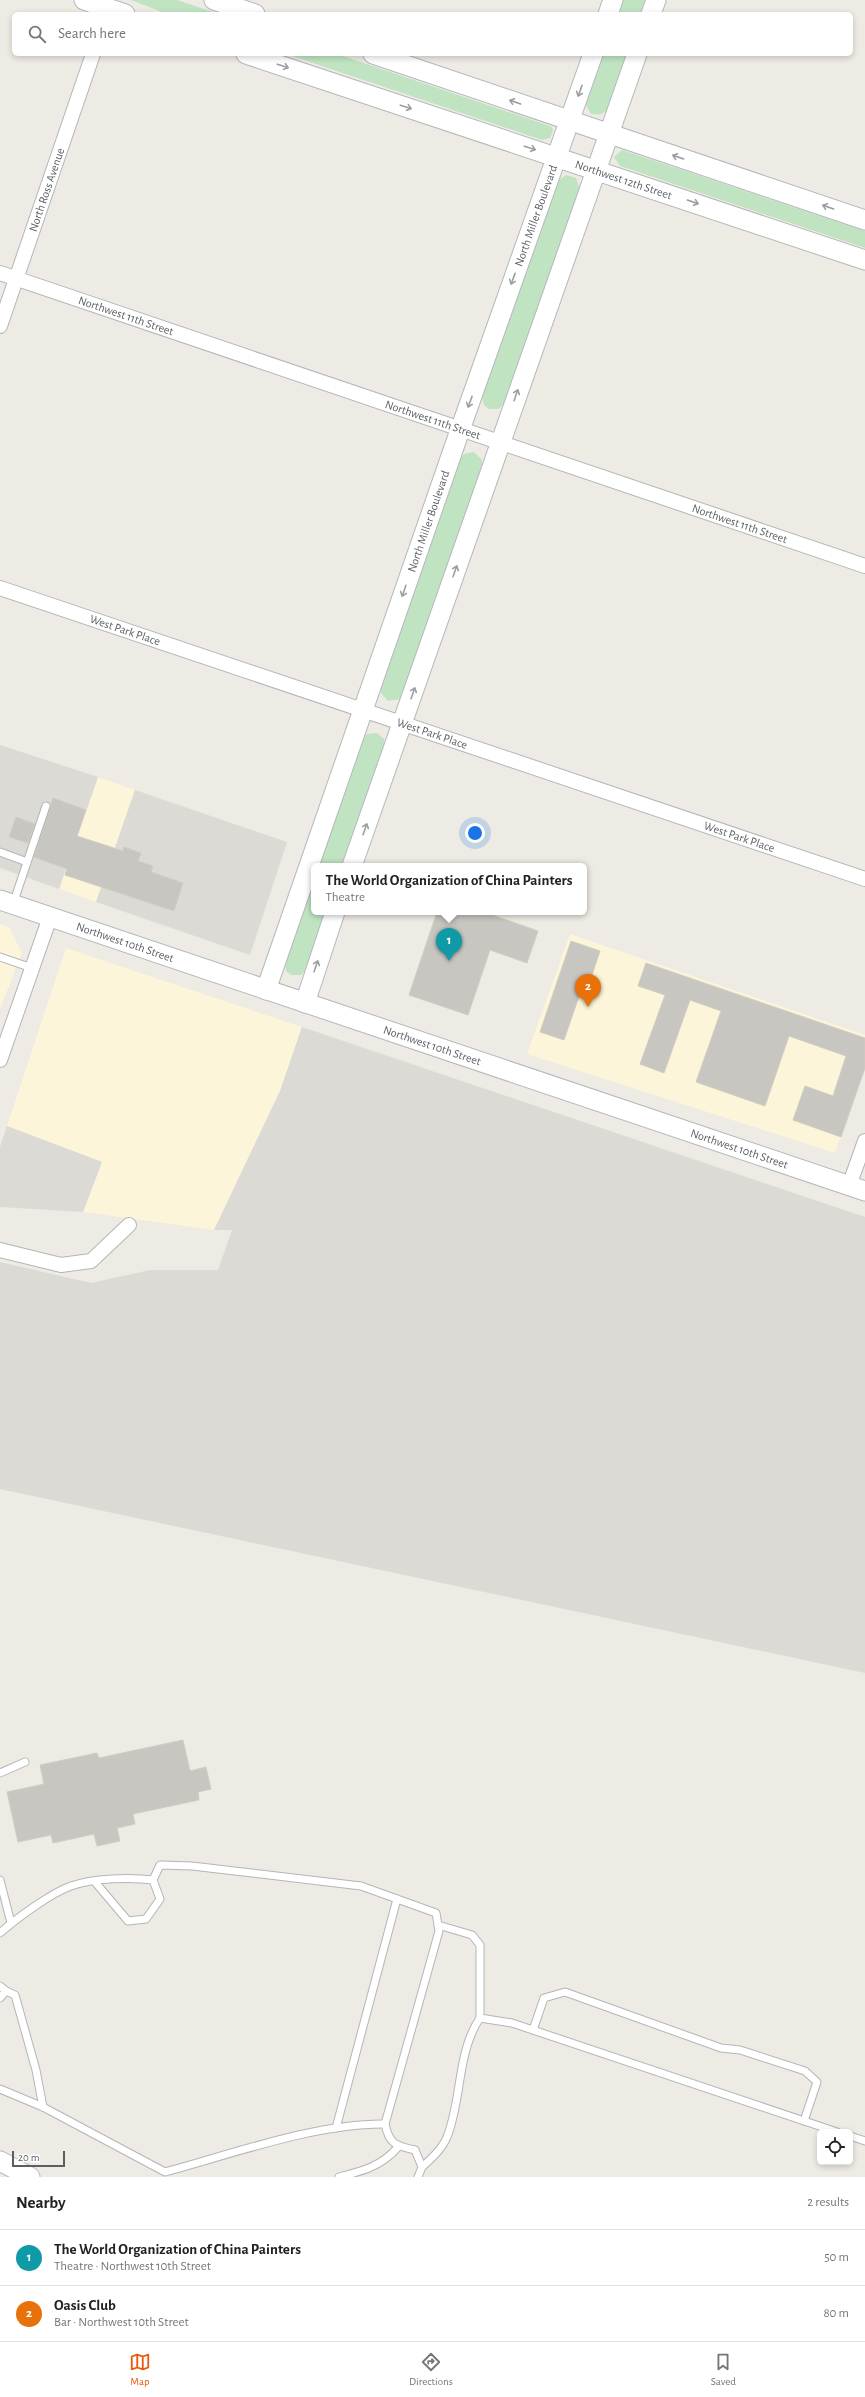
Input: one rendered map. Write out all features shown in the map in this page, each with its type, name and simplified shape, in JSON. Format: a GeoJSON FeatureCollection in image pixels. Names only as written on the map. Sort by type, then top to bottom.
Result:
{"type":"FeatureCollection","features":[{"type":"Feature","properties":{"kind":"street"},"geometry":{"type":"LineString","coordinates":[[84,0],[113,9]]}},
{"type":"Feature","properties":{"kind":"street"},"geometry":{"type":"LineString","coordinates":[[214,0],[249,12]]}},
{"type":"Feature","properties":{"kind":"street"},"geometry":{"type":"LineString","coordinates":[[609,12],[613,0]]}},
{"type":"Feature","properties":{"kind":"street"},"geometry":{"type":"LineString","coordinates":[[652,12],[656,0]]}},
{"type":"Feature","properties":{"kind":"street","name":"North Ross Avenue"},"geometry":{"type":"LineString","coordinates":[[0,326],[92,56]]}},
{"type":"Feature","properties":{"kind":"street","name":"Northwest 12th Street"},"geometry":{"type":"LineString","coordinates":[[252,56],[865,260]]}},
{"type":"Feature","properties":{"kind":"street"},"geometry":{"type":"LineString","coordinates":[[379,56],[865,220]]}},
{"type":"Feature","properties":{"kind":"street","name":"North Miller Boulevard"},"geometry":{"type":"LineString","coordinates":[[266,990],[362,710],[592,56]]}},
{"type":"Feature","properties":{"kind":"street"},"geometry":{"type":"LineString","coordinates":[[353,863],[499,443],[636,56]]}},
{"type":"Feature","properties":{"kind":"street","name":"Northwest 11th Street"},"geometry":{"type":"LineString","coordinates":[[0,273],[865,566]]}},
{"type":"Feature","properties":{"kind":"street","name":"West Park Place"},"geometry":{"type":"LineString","coordinates":[[0,588],[865,879]]}},
{"type":"Feature","properties":{"kind":"street","name":"Northwest 10th Street"},"geometry":{"type":"LineString","coordinates":[[7,902],[857,1188]]}},
{"type":"Feature","properties":{"kind":"street"},"geometry":{"type":"LineString","coordinates":[[305,1003],[335,915]]}},
{"type":"Feature","properties":{"kind":"street"},"geometry":{"type":"LineString","coordinates":[[0,1060],[50,917]]}},
{"type":"Feature","properties":{"kind":"street"},"geometry":{"type":"LineString","coordinates":[[857,1188],[865,1141]]}},
{"type":"Feature","properties":{"kind":"street"},"geometry":{"type":"LineString","coordinates":[[0,1250],[61,1265],[91,1261],[129,1225]]}},
{"type":"Feature","properties":{"kind":"street"},"geometry":{"type":"LineString","coordinates":[[0,2161],[30,2177]]}},
{"type":"Feature","properties":{"kind":"lane"},"geometry":{"type":"LineString","coordinates":[[7,902],[27,862],[46,806]]}},
{"type":"Feature","properties":{"kind":"lane"},"geometry":{"type":"LineString","coordinates":[[0,852],[27,862]]}},
{"type":"Feature","properties":{"kind":"lane"},"geometry":{"type":"LineString","coordinates":[[0,957],[32,968]]}},
{"type":"Feature","properties":{"kind":"lane"},"geometry":{"type":"LineString","coordinates":[[0,1773],[25,1762]]}},
{"type":"Feature","properties":{"kind":"lane"},"geometry":{"type":"LineString","coordinates":[[95,1882],[128,1921],[146,1919],[160,1899],[153,1880],[160,1865],[192,1866],[361,1886],[436,1913],[439,1931],[385,2124],[388,2136],[398,2146],[415,2150],[422,2167]]}},
{"type":"Feature","properties":{"kind":"lane"},"geometry":{"type":"LineString","coordinates":[[0,1932],[11,1923],[71,1886],[131,1877],[153,1880]]}},
{"type":"Feature","properties":{"kind":"lane"},"geometry":{"type":"LineString","coordinates":[[0,1880],[11,1923]]}},
{"type":"Feature","properties":{"kind":"lane"},"geometry":{"type":"LineString","coordinates":[[336,2128],[397,1899]]}},
{"type":"Feature","properties":{"kind":"lane"},"geometry":{"type":"LineString","coordinates":[[418,2177],[422,2167],[437,2154],[447,2137],[469,2043],[480,2018],[480,1945],[472,1935],[438,1925]]}},
{"type":"Feature","properties":{"kind":"lane"},"geometry":{"type":"LineString","coordinates":[[0,1986],[6,1991],[15,1995],[36,2070],[43,2107]]}},
{"type":"Feature","properties":{"kind":"lane"},"geometry":{"type":"LineString","coordinates":[[0,1998],[6,1991]]}},
{"type":"Feature","properties":{"kind":"lane"},"geometry":{"type":"LineString","coordinates":[[533,2030],[544,1998],[565,1992],[721,2048],[740,2050],[805,2071],[817,2082],[804,2121]]}},
{"type":"Feature","properties":{"kind":"lane"},"geometry":{"type":"LineString","coordinates":[[480,2018],[512,2023],[828,2129]]}},
{"type":"Feature","properties":{"kind":"lane"},"geometry":{"type":"LineString","coordinates":[[0,2089],[43,2107],[172,2177]]}},
{"type":"Feature","properties":{"kind":"lane"},"geometry":{"type":"LineString","coordinates":[[165,2172],[336,2128],[359,2124],[385,2124]]}},
{"type":"Feature","properties":{"kind":"lane"},"geometry":{"type":"LineString","coordinates":[[853,2137],[865,2141]]}},
{"type":"Feature","properties":{"kind":"lane"},"geometry":{"type":"LineString","coordinates":[[339,2177],[372,2168],[389,2157],[398,2146]]}},
{"type":"Feature","properties":{"kind":"shaded area"},"geometry":{"type":"Polygon","coordinates":[[[0,745],[98,777],[59,889],[0,868],[0,745]]]}},
{"type":"Feature","properties":{"kind":"shaded area"},"geometry":{"type":"Polygon","coordinates":[[[98,777],[135,790],[96,902],[59,889],[98,777]]]}},
{"type":"Feature","properties":{"kind":"shaded area"},"geometry":{"type":"Polygon","coordinates":[[[135,790],[287,842],[250,955],[96,902],[135,790]]]}},
{"type":"Feature","properties":{"kind":"shaded area"},"geometry":{"type":"Polygon","coordinates":[[[0,924],[9,927],[22,953],[0,1009],[0,924]]]}},
{"type":"Feature","properties":{"kind":"shaded area"},"geometry":{"type":"Polygon","coordinates":[[[570,934],[865,1035],[865,1068],[835,1153],[527,1054],[570,934]]]}},
{"type":"Feature","properties":{"kind":"shaded area"},"geometry":{"type":"Polygon","coordinates":[[[66,948],[302,1027],[280,1091],[214,1230],[83,1212],[102,1162],[7,1126],[66,948]]]}},
{"type":"Feature","properties":{"kind":"shaded area"},"geometry":{"type":"Polygon","coordinates":[[[302,1027],[865,1217],[865,1673],[0,1489],[0,1262],[91,1283],[150,1270],[218,1270],[232,1230],[214,1230],[280,1091],[302,1027]]]}},
{"type":"Feature","properties":{"kind":"shaded area"},"geometry":{"type":"Polygon","coordinates":[[[7,1126],[102,1162],[83,1212],[0,1207],[0,1147],[7,1126]]]}},
{"type":"Feature","properties":{"kind":"green space"},"geometry":{"type":"Polygon","coordinates":[[[131,0],[177,0],[213,12],[162,12],[131,0]]]}},
{"type":"Feature","properties":{"kind":"green space"},"geometry":{"type":"Polygon","coordinates":[[[622,0],[646,0],[642,12],[618,12],[622,0]]]}},
{"type":"Feature","properties":{"kind":"green space"},"geometry":{"type":"Polygon","coordinates":[[[292,56],[343,56],[552,127],[553,131],[550,138],[542,140],[292,56]]]}},
{"type":"Feature","properties":{"kind":"green space"},"geometry":{"type":"Polygon","coordinates":[[[602,56],[626,56],[608,109],[600,114],[591,114],[586,105],[602,56]]]}},
{"type":"Feature","properties":{"kind":"green space"},"geometry":{"type":"Polygon","coordinates":[[[622,150],[865,231],[865,248],[620,166],[614,157],[622,150]]]}},
{"type":"Feature","properties":{"kind":"green space"},"geometry":{"type":"Polygon","coordinates":[[[566,175],[576,178],[580,189],[504,403],[499,409],[489,409],[484,405],[482,396],[559,180],[566,175]]]}},
{"type":"Feature","properties":{"kind":"green space"},"geometry":{"type":"Polygon","coordinates":[[[474,452],[482,460],[482,466],[403,694],[400,699],[388,701],[381,693],[381,687],[461,458],[464,454],[474,452]]]}},
{"type":"Feature","properties":{"kind":"green space"},"geometry":{"type":"Polygon","coordinates":[[[377,733],[384,739],[384,745],[343,863],[319,863],[363,738],[367,734],[377,733]]]}},
{"type":"Feature","properties":{"kind":"green space"},"geometry":{"type":"Polygon","coordinates":[[[311,888],[311,915],[325,915],[304,972],[301,975],[291,975],[286,971],[285,962],[311,888]]]}},
{"type":"Feature","properties":{"kind":"building"},"geometry":{"type":"Polygon","coordinates":[[[53,798],[86,810],[77,836],[123,851],[124,847],[141,853],[138,861],[153,866],[151,872],[183,883],[174,911],[65,875],[67,869],[34,857],[53,798]]]}},
{"type":"Feature","properties":{"kind":"building"},"geometry":{"type":"Polygon","coordinates":[[[16,817],[35,824],[28,843],[9,837],[16,817]]]}},
{"type":"Feature","properties":{"kind":"building"},"geometry":{"type":"Polygon","coordinates":[[[436,915],[493,915],[538,931],[527,963],[490,950],[468,1015],[409,995],[436,915]]]}},
{"type":"Feature","properties":{"kind":"building"},"geometry":{"type":"Polygon","coordinates":[[[571,941],[600,951],[588,987],[583,985],[564,1040],[540,1032],[571,941]]]}},
{"type":"Feature","properties":{"kind":"building"},"geometry":{"type":"Polygon","coordinates":[[[646,963],[865,1038],[865,1068],[841,1137],[793,1120],[805,1086],[833,1096],[846,1056],[789,1036],[765,1106],[696,1082],[721,1011],[690,1000],[664,1073],[640,1064],[665,995],[638,986],[646,963]]]}},
{"type":"Feature","properties":{"kind":"building"},"geometry":{"type":"Polygon","coordinates":[[[183,1740],[190,1771],[206,1767],[211,1789],[198,1792],[199,1800],[133,1814],[135,1824],[117,1828],[120,1841],[97,1846],[94,1834],[53,1843],[51,1835],[18,1842],[7,1792],[44,1784],[40,1765],[97,1753],[99,1758],[183,1740]]]}},
{"type":"Feature","properties":{"kind":"place","name":"The World Organization of China Painters"},"geometry":{"type":"Point","coordinates":[449,961]}},
{"type":"Feature","properties":{"kind":"place","name":"Oasis Club"},"geometry":{"type":"Point","coordinates":[588,1007]}}]}
